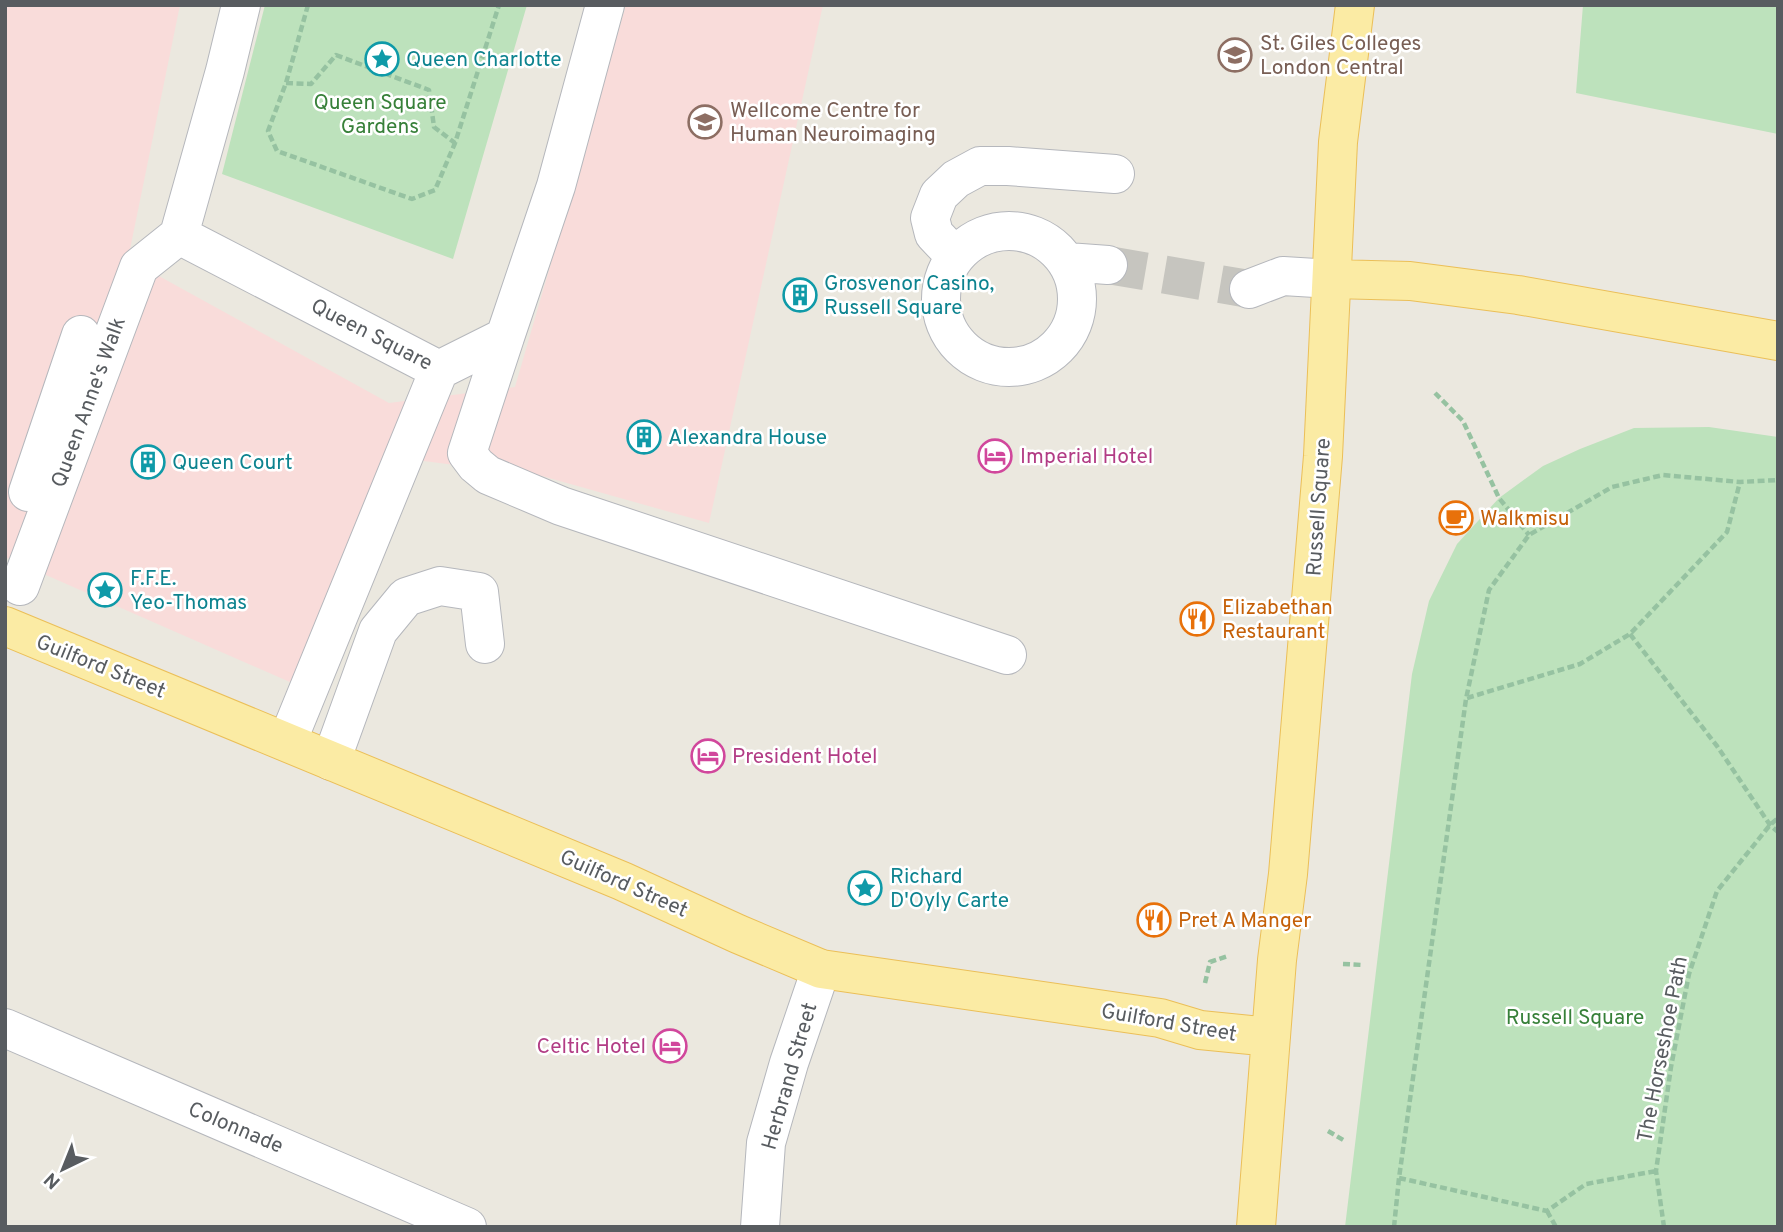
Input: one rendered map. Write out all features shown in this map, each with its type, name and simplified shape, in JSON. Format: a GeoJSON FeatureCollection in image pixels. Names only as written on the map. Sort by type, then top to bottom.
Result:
{"type":"FeatureCollection","features":[{"type":"Feature","properties":{"kind":"main road","name":"Russell Square"},"geometry":{"type":"LineString","coordinates":[[1256,1227],[1277,960],[1288,874],[1323,456],[1338,142],[1355,5]]}},
{"type":"Feature","properties":{"kind":"main road"},"geometry":{"type":"LineString","coordinates":[[1332,279],[1410,281],[1518,295],[1778,341]]}},
{"type":"Feature","properties":{"kind":"main road","name":"Guilford Street"},"geometry":{"type":"LineString","coordinates":[[5,626],[622,881],[821,969],[1160,1018],[1200,1030],[1271,1037]]}},
{"type":"Feature","properties":{"kind":"street"},"geometry":{"type":"LineString","coordinates":[[179,235],[241,5]]}},
{"type":"Feature","properties":{"kind":"street"},"geometry":{"type":"LineString","coordinates":[[604,5],[556,187],[467,453],[488,475],[561,506],[1007,655]]}},
{"type":"Feature","properties":{"kind":"street"},"geometry":{"type":"LineString","coordinates":[[955,256],[934,234],[930,218],[939,195],[956,178],[980,166],[1115,174]]}},
{"type":"Feature","properties":{"kind":"street"},"geometry":{"type":"LineString","coordinates":[[1013,230],[1034,235],[1052,246],[1067,262],[1076,284],[1077,307],[1071,329],[1058,348],[1039,361],[1017,368],[993,366],[972,358],[955,342],[943,322],[940,299],[944,276],[955,256],[971,242],[991,233],[1013,230]]}},
{"type":"Feature","properties":{"kind":"street","name":"Queen Square"},"geometry":{"type":"LineString","coordinates":[[179,235],[439,370],[506,337]]}},
{"type":"Feature","properties":{"kind":"street","name":"Queen Anne's Walk"},"geometry":{"type":"LineString","coordinates":[[13,571],[139,267],[179,235]]}},
{"type":"Feature","properties":{"kind":"street"},"geometry":{"type":"LineString","coordinates":[[1067,262],[1108,265]]}},
{"type":"Feature","properties":{"kind":"street"},"geometry":{"type":"LineString","coordinates":[[1249,289],[1283,276],[1332,279]]}},
{"type":"Feature","properties":{"kind":"street"},"geometry":{"type":"LineString","coordinates":[[13,571],[81,335]]}},
{"type":"Feature","properties":{"kind":"street"},"geometry":{"type":"LineString","coordinates":[[287,742],[439,370]]}},
{"type":"Feature","properties":{"kind":"street"},"geometry":{"type":"LineString","coordinates":[[331,761],[377,631],[406,597],[440,586],[479,592],[485,644]]}},
{"type":"Feature","properties":{"kind":"street","name":"Herbrand Street"},"geometry":{"type":"LineString","coordinates":[[760,1227],[766,1143],[789,1063],[821,969]]}},
{"type":"Feature","properties":{"kind":"street","name":"Colonnade"},"geometry":{"type":"LineString","coordinates":[[5,1028],[467,1227]]}},
{"type":"Feature","properties":{"kind":"path"},"geometry":{"type":"LineString","coordinates":[[308,5],[286,83],[268,131],[277,151],[412,200],[435,190],[455,143],[499,5]]}},
{"type":"Feature","properties":{"kind":"path"},"geometry":{"type":"LineString","coordinates":[[286,83],[311,84],[336,55],[429,90],[434,127],[455,143]]}},
{"type":"Feature","properties":{"kind":"path"},"geometry":{"type":"LineString","coordinates":[[1435,393],[1463,421],[1499,498],[1529,535]]}},
{"type":"Feature","properties":{"kind":"path"},"geometry":{"type":"LineString","coordinates":[[1394,1227],[1466,699],[1489,590],[1529,535],[1612,488],[1663,475],[1740,482],[1778,480]]}},
{"type":"Feature","properties":{"kind":"path"},"geometry":{"type":"LineString","coordinates":[[1466,699],[1580,664],[1630,634],[1727,533],[1740,482]]}},
{"type":"Feature","properties":{"kind":"path"},"geometry":{"type":"LineString","coordinates":[[1630,634],[1717,746],[1770,825],[1778,832]]}},
{"type":"Feature","properties":{"kind":"path","name":"The Horseshoe Path"},"geometry":{"type":"LineString","coordinates":[[1664,1227],[1656,1171],[1671,1067],[1689,974],[1717,891],[1778,818]]}},
{"type":"Feature","properties":{"kind":"path"},"geometry":{"type":"LineString","coordinates":[[1204,987],[1210,962],[1229,955]]}},
{"type":"Feature","properties":{"kind":"path"},"geometry":{"type":"LineString","coordinates":[[1342,964],[1363,965]]}},
{"type":"Feature","properties":{"kind":"path"},"geometry":{"type":"LineString","coordinates":[[1328,1131],[1345,1141]]}},
{"type":"Feature","properties":{"kind":"path"},"geometry":{"type":"LineString","coordinates":[[1399,1178],[1547,1211],[1586,1184],[1656,1171]]}},
{"type":"Feature","properties":{"kind":"path"},"geometry":{"type":"LineString","coordinates":[[1547,1211],[1556,1227]]}},
{"type":"Feature","properties":{"kind":"shaded area"},"geometry":{"type":"Polygon","coordinates":[[[5,5],[180,5],[128,259],[389,403],[515,387],[626,5],[823,5],[709,523],[542,476],[400,458],[299,686],[5,557],[5,5]]]}},
{"type":"Feature","properties":{"kind":"green space","name":"Queen Square Gardens"},"geometry":{"type":"Polygon","coordinates":[[[265,5],[527,5],[453,259],[222,174],[265,5]]]}},
{"type":"Feature","properties":{"kind":"green space"},"geometry":{"type":"Polygon","coordinates":[[[1583,5],[1778,5],[1778,134],[1576,93],[1583,5]]]}},
{"type":"Feature","properties":{"kind":"green space","name":"Russell Square"},"geometry":{"type":"Polygon","coordinates":[[[1709,427],[1778,437],[1778,1227],[1345,1227],[1412,674],[1429,601],[1457,544],[1499,498],[1543,466],[1634,428],[1709,427]]]}},
{"type":"Feature","properties":{"kind":"tunnel"},"geometry":{"type":"LineString","coordinates":[[1108,265],[1249,289]]}},
{"type":"Feature","properties":{"kind":"place","name":"St. Giles Colleges London Central"},"geometry":{"type":"Point","coordinates":[1235,55]}},
{"type":"Feature","properties":{"kind":"place","name":"Queen Charlotte"},"geometry":{"type":"Point","coordinates":[382,59]}},
{"type":"Feature","properties":{"kind":"place","name":"Wellcome Centre for Human Neuroimaging"},"geometry":{"type":"Point","coordinates":[705,122]}},
{"type":"Feature","properties":{"kind":"place","name":"Grosvenor Casino, Russell Square"},"geometry":{"type":"Point","coordinates":[800,295]}},
{"type":"Feature","properties":{"kind":"place","name":"Alexandra House"},"geometry":{"type":"Point","coordinates":[644,437]}},
{"type":"Feature","properties":{"kind":"place","name":"Imperial Hotel"},"geometry":{"type":"Point","coordinates":[995,456]}},
{"type":"Feature","properties":{"kind":"place","name":"Queen Court"},"geometry":{"type":"Point","coordinates":[148,462]}},
{"type":"Feature","properties":{"kind":"place","name":"Walkmisu"},"geometry":{"type":"Point","coordinates":[1456,518]}},
{"type":"Feature","properties":{"kind":"place","name":"F.F.E. Yeo-Thomas"},"geometry":{"type":"Point","coordinates":[105,590]}},
{"type":"Feature","properties":{"kind":"place","name":"Elizabethan Restaurant"},"geometry":{"type":"Point","coordinates":[1197,619]}},
{"type":"Feature","properties":{"kind":"place","name":"President Hotel"},"geometry":{"type":"Point","coordinates":[708,756]}},
{"type":"Feature","properties":{"kind":"place","name":"Richard D'Oyly Carte"},"geometry":{"type":"Point","coordinates":[865,888]}},
{"type":"Feature","properties":{"kind":"place","name":"Pret A Manger"},"geometry":{"type":"Point","coordinates":[1154,920]}},
{"type":"Feature","properties":{"kind":"place","name":"Celtic Hotel"},"geometry":{"type":"Point","coordinates":[670,1046]}}]}
